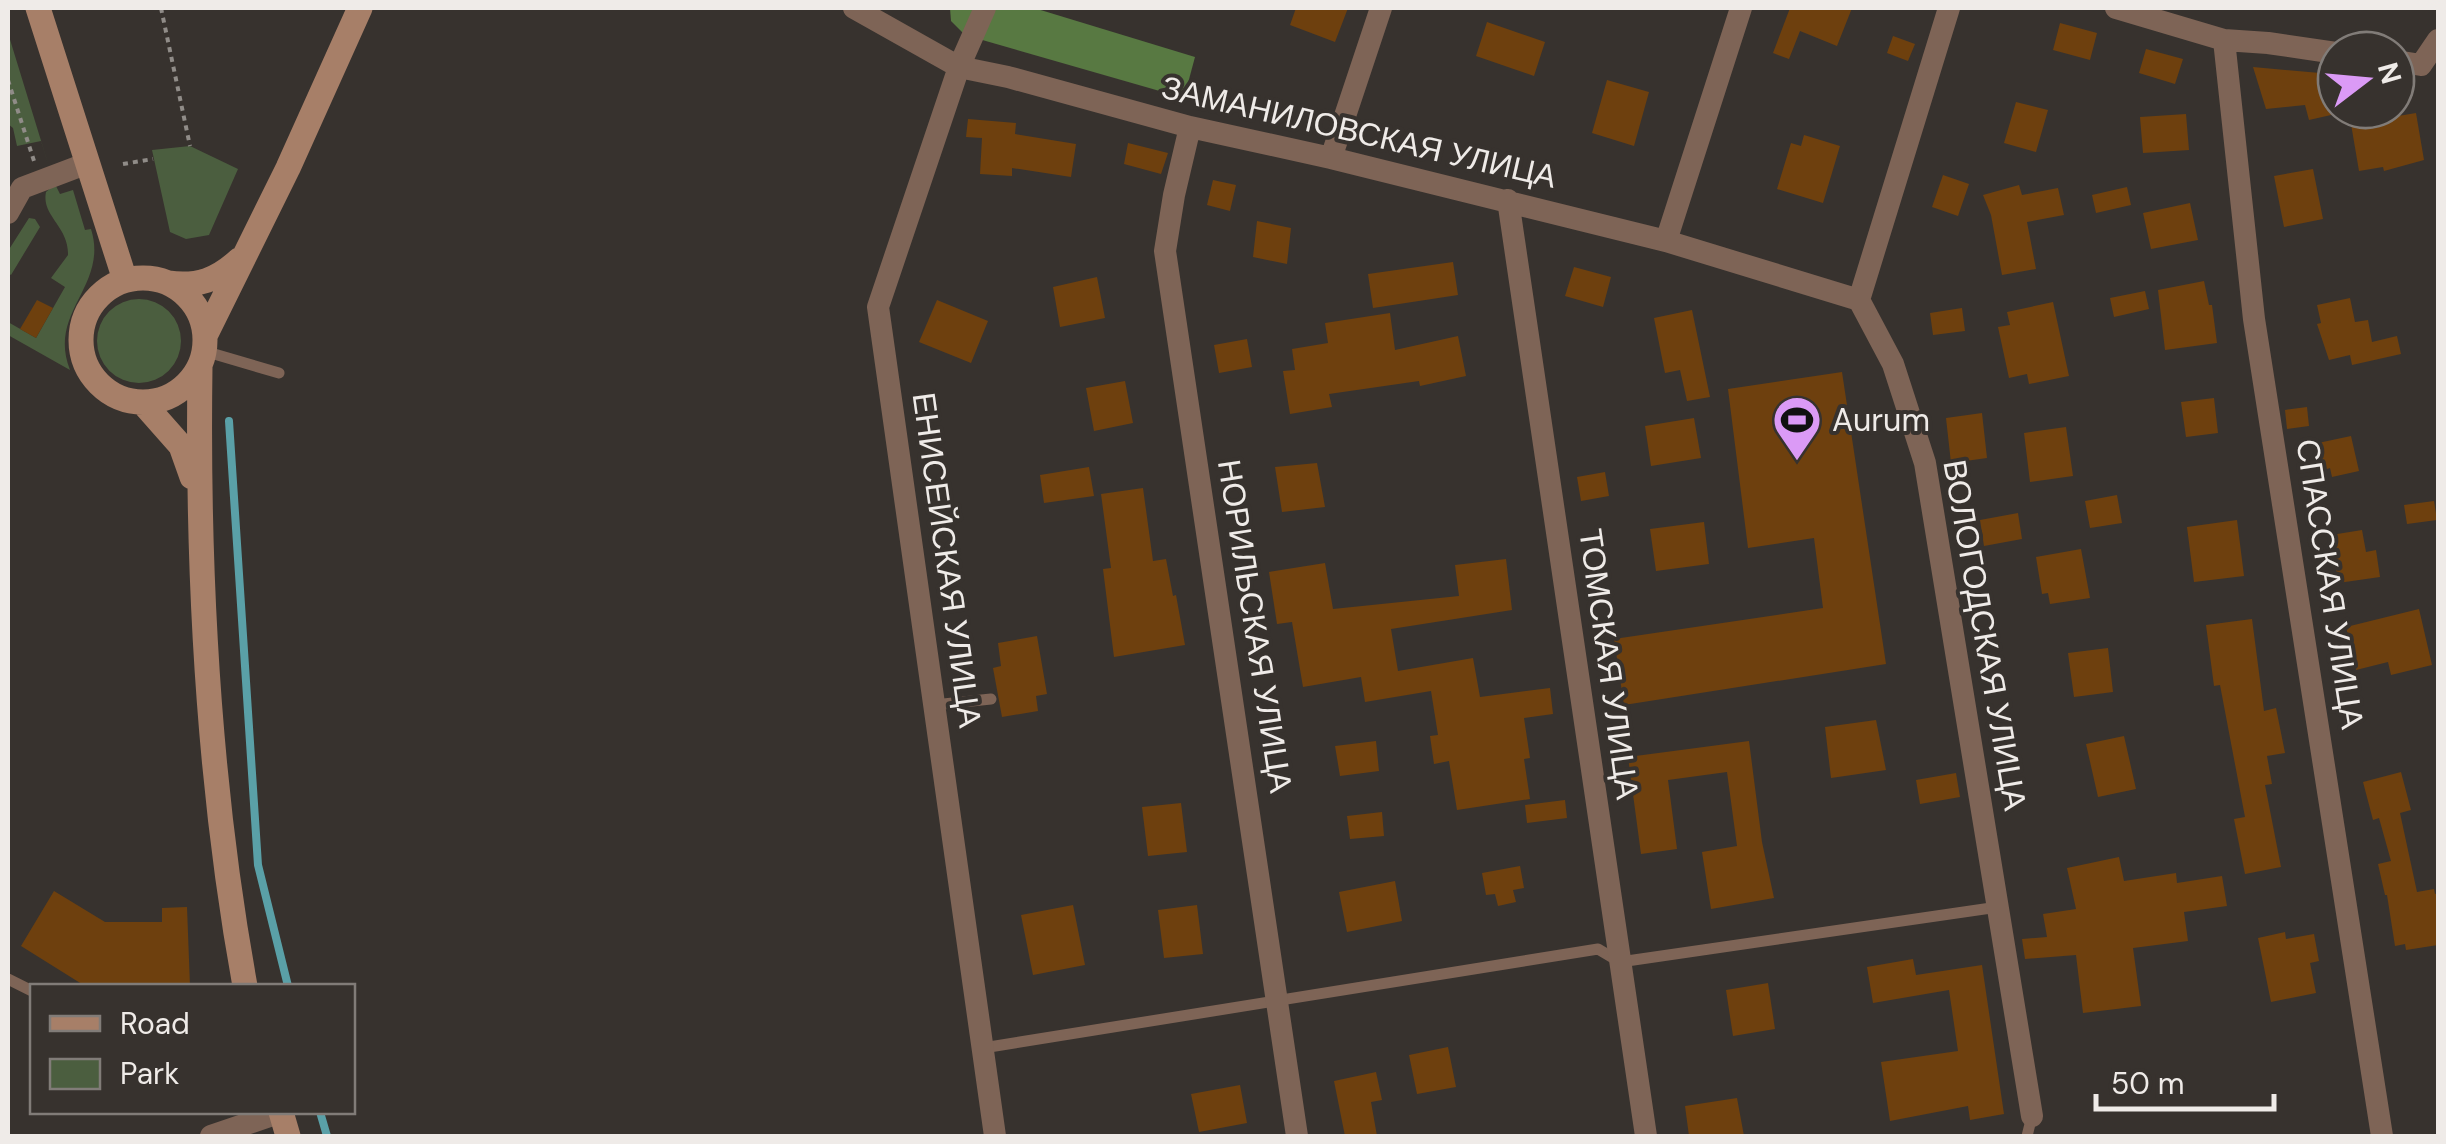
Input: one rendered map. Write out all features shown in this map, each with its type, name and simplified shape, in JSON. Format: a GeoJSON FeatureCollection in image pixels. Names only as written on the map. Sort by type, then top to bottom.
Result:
{"type":"FeatureCollection","features":[{"type":"Feature","properties":{"kind":"street"},"geometry":{"type":"LineString","coordinates":[[38,8],[125,280]]}},
{"type":"Feature","properties":{"kind":"street"},"geometry":{"type":"LineString","coordinates":[[246,254],[213,280],[187,286],[142,277],[125,280],[102,293],[91,304],[80,332],[80,348],[91,376],[114,396],[143,403],[177,393],[203,351],[360,8]]}},
{"type":"Feature","properties":{"kind":"street","name":"ЗАМАНИЛОВСКАЯ УЛИЦА"},"geometry":{"type":"LineString","coordinates":[[854,8],[959,67],[1190,127],[1508,200],[1666,241],[1859,300]]}},
{"type":"Feature","properties":{"kind":"street","name":"ЕНИСЕЙСКАЯ УЛИЦА"},"geometry":{"type":"LineString","coordinates":[[985,8],[959,67],[878,306],[995,1136]]}},
{"type":"Feature","properties":{"kind":"street"},"geometry":{"type":"LineString","coordinates":[[1331,158],[1381,8]]}},
{"type":"Feature","properties":{"kind":"street"},"geometry":{"type":"LineString","coordinates":[[1666,241],[1740,8]]}},
{"type":"Feature","properties":{"kind":"street"},"geometry":{"type":"LineString","coordinates":[[1859,300],[1948,8]]}},
{"type":"Feature","properties":{"kind":"street"},"geometry":{"type":"LineString","coordinates":[[2116,8],[2224,40],[2316,49]]}},
{"type":"Feature","properties":{"kind":"street","name":"СПАССКАЯ УЛИЦА"},"geometry":{"type":"LineString","coordinates":[[2224,40],[2254,318],[2382,1136]]}},
{"type":"Feature","properties":{"kind":"street"},"geometry":{"type":"LineString","coordinates":[[2416,64],[2421,65],[2438,40]]}},
{"type":"Feature","properties":{"kind":"street","name":"НОРИЛЬСКАЯ УЛИЦА"},"geometry":{"type":"LineString","coordinates":[[1190,127],[1166,251],[1297,1136]]}},
{"type":"Feature","properties":{"kind":"street"},"geometry":{"type":"LineString","coordinates":[[8,213],[22,188],[88,163]]}},
{"type":"Feature","properties":{"kind":"street","name":"ТОМСКАЯ УЛИЦА"},"geometry":{"type":"LineString","coordinates":[[1508,200],[1646,1136]]}},
{"type":"Feature","properties":{"kind":"street"},"geometry":{"type":"LineString","coordinates":[[168,283],[198,310],[203,351],[198,495],[223,854],[245,984]]}},
{"type":"Feature","properties":{"kind":"street","name":"ВОЛОГОДСКАЯ УЛИЦА"},"geometry":{"type":"LineString","coordinates":[[1859,300],[1893,364],[1925,462],[2030,1126]]}},
{"type":"Feature","properties":{"kind":"street"},"geometry":{"type":"LineString","coordinates":[[143,403],[181,446],[198,495]]}},
{"type":"Feature","properties":{"kind":"street"},"geometry":{"type":"LineString","coordinates":[[212,1136],[275,1114]]}},
{"type":"Feature","properties":{"kind":"lane"},"geometry":{"type":"LineString","coordinates":[[203,351],[280,374]]}},
{"type":"Feature","properties":{"kind":"lane"},"geometry":{"type":"LineString","coordinates":[[934,706],[991,699]]}},
{"type":"Feature","properties":{"kind":"lane"},"geometry":{"type":"LineString","coordinates":[[983,1048],[1598,949],[1620,962],[1998,907]]}},
{"type":"Feature","properties":{"kind":"path"},"geometry":{"type":"LineString","coordinates":[[161,8],[190,146]]}},
{"type":"Feature","properties":{"kind":"path"},"geometry":{"type":"LineString","coordinates":[[8,85],[41,181]]}},
{"type":"Feature","properties":{"kind":"path"},"geometry":{"type":"LineString","coordinates":[[123,164],[153,159]]}},
{"type":"Feature","properties":{"kind":"green space"},"geometry":{"type":"Polygon","coordinates":[[[950,8],[1034,8],[1195,57],[1184,98],[965,35],[951,21],[950,8]]]}},
{"type":"Feature","properties":{"kind":"green space"},"geometry":{"type":"Polygon","coordinates":[[[8,33],[50,170],[41,141],[17,146],[13,128],[8,124],[8,33]]]}},
{"type":"Feature","properties":{"kind":"green space"},"geometry":{"type":"Polygon","coordinates":[[[190,146],[238,169],[209,235],[186,239],[170,232],[152,150],[190,146]]]}},
{"type":"Feature","properties":{"kind":"green space"},"geometry":{"type":"Polygon","coordinates":[[[55,184],[60,194],[73,190],[85,230],[91,229],[94,249],[92,267],[66,332],[70,370],[8,335],[8,322],[36,338],[65,287],[51,278],[68,255],[64,236],[47,208],[46,192],[55,184]]]}},
{"type":"Feature","properties":{"kind":"green space"},"geometry":{"type":"Polygon","coordinates":[[[29,218],[35,219],[40,227],[11,275],[8,251],[29,218]]]}},
{"type":"Feature","properties":{"kind":"green space"},"geometry":{"type":"Polygon","coordinates":[[[139,299],[155,302],[169,311],[178,325],[178,357],[169,371],[155,380],[139,383],[123,380],[109,371],[100,357],[97,341],[100,325],[109,311],[123,302],[139,299]]]}},
{"type":"Feature","properties":{"kind":"building"},"geometry":{"type":"Polygon","coordinates":[[[1296,8],[1348,8],[1335,42],[1290,25],[1296,8]]]}},
{"type":"Feature","properties":{"kind":"building"},"geometry":{"type":"Polygon","coordinates":[[[1790,8],[1852,8],[1837,46],[1800,31],[1789,59],[1773,53],[1790,8]]]}},
{"type":"Feature","properties":{"kind":"building"},"geometry":{"type":"Polygon","coordinates":[[[1487,22],[1545,42],[1534,76],[1476,56],[1487,22]]]}},
{"type":"Feature","properties":{"kind":"building"},"geometry":{"type":"Polygon","coordinates":[[[2060,23],[2097,33],[2090,60],[2053,50],[2060,23]]]}},
{"type":"Feature","properties":{"kind":"building"},"geometry":{"type":"Polygon","coordinates":[[[1893,36],[1915,44],[1908,61],[1887,53],[1893,36]]]}},
{"type":"Feature","properties":{"kind":"building"},"geometry":{"type":"Polygon","coordinates":[[[2146,49],[2183,59],[2175,84],[2139,73],[2146,49]]]}},
{"type":"Feature","properties":{"kind":"building"},"geometry":{"type":"Polygon","coordinates":[[[2253,67],[2316,73],[2316,118],[2309,120],[2305,105],[2266,109],[2253,67]]]}},
{"type":"Feature","properties":{"kind":"building"},"geometry":{"type":"Polygon","coordinates":[[[1607,80],[1649,92],[1634,146],[1592,133],[1607,80]]]}},
{"type":"Feature","properties":{"kind":"building"},"geometry":{"type":"Polygon","coordinates":[[[2016,102],[2048,110],[2036,152],[2004,143],[2016,102]]]}},
{"type":"Feature","properties":{"kind":"building"},"geometry":{"type":"Polygon","coordinates":[[[2416,113],[2424,160],[2384,171],[2383,167],[2359,171],[2352,130],[2416,130],[2416,113]]]}},
{"type":"Feature","properties":{"kind":"building"},"geometry":{"type":"Polygon","coordinates":[[[2186,114],[2189,150],[2143,153],[2140,117],[2186,114]]]}},
{"type":"Feature","properties":{"kind":"building"},"geometry":{"type":"Polygon","coordinates":[[[968,119],[1016,123],[1015,134],[1076,144],[1071,177],[1012,168],[1012,176],[980,174],[982,138],[966,137],[968,119]]]}},
{"type":"Feature","properties":{"kind":"building"},"geometry":{"type":"Polygon","coordinates":[[[1804,135],[1840,146],[1823,203],[1777,189],[1791,143],[1801,146],[1804,135]]]}},
{"type":"Feature","properties":{"kind":"building"},"geometry":{"type":"Polygon","coordinates":[[[1128,143],[1168,153],[1161,174],[1124,164],[1128,143]]]}},
{"type":"Feature","properties":{"kind":"building"},"geometry":{"type":"Polygon","coordinates":[[[2313,169],[2323,219],[2284,227],[2274,176],[2313,169]]]}},
{"type":"Feature","properties":{"kind":"building"},"geometry":{"type":"Polygon","coordinates":[[[1943,175],[1969,184],[1958,216],[1932,207],[1943,175]]]}},
{"type":"Feature","properties":{"kind":"building"},"geometry":{"type":"Polygon","coordinates":[[[1213,180],[1236,185],[1230,211],[1207,205],[1213,180]]]}},
{"type":"Feature","properties":{"kind":"building"},"geometry":{"type":"Polygon","coordinates":[[[2019,185],[2022,195],[2058,188],[2064,215],[2027,222],[2036,269],[2002,275],[1991,215],[1983,195],[2019,185]]]}},
{"type":"Feature","properties":{"kind":"building"},"geometry":{"type":"Polygon","coordinates":[[[2127,187],[2131,205],[2096,213],[2092,195],[2127,187]]]}},
{"type":"Feature","properties":{"kind":"building"},"geometry":{"type":"Polygon","coordinates":[[[2190,203],[2198,240],[2151,249],[2143,213],[2190,203]]]}},
{"type":"Feature","properties":{"kind":"building"},"geometry":{"type":"Polygon","coordinates":[[[1257,221],[1291,228],[1287,264],[1253,257],[1257,221]]]}},
{"type":"Feature","properties":{"kind":"building"},"geometry":{"type":"Polygon","coordinates":[[[1453,262],[1458,295],[1373,308],[1368,274],[1453,262]]]}},
{"type":"Feature","properties":{"kind":"building"},"geometry":{"type":"Polygon","coordinates":[[[1574,267],[1611,277],[1603,307],[1565,296],[1574,267]]]}},
{"type":"Feature","properties":{"kind":"building"},"geometry":{"type":"Polygon","coordinates":[[[1097,277],[1105,318],[1060,327],[1053,287],[1097,277]]]}},
{"type":"Feature","properties":{"kind":"building"},"geometry":{"type":"Polygon","coordinates":[[[2204,281],[2217,343],[2165,350],[2158,290],[2204,281]]]}},
{"type":"Feature","properties":{"kind":"building"},"geometry":{"type":"Polygon","coordinates":[[[2145,291],[2149,309],[2114,317],[2110,298],[2145,291]]]}},
{"type":"Feature","properties":{"kind":"building"},"geometry":{"type":"Polygon","coordinates":[[[2350,298],[2355,322],[2368,320],[2372,342],[2397,336],[2401,354],[2352,365],[2350,355],[2329,360],[2317,324],[2321,323],[2317,305],[2350,298]]]}},
{"type":"Feature","properties":{"kind":"building"},"geometry":{"type":"Polygon","coordinates":[[[37,300],[53,308],[36,338],[20,329],[37,300]]]}},
{"type":"Feature","properties":{"kind":"building"},"geometry":{"type":"Polygon","coordinates":[[[937,300],[988,321],[971,363],[919,342],[937,300]]]}},
{"type":"Feature","properties":{"kind":"building"},"geometry":{"type":"Polygon","coordinates":[[[2053,302],[2069,376],[2029,384],[2027,374],[2009,378],[1998,327],[2010,325],[2007,312],[2053,302]]]}},
{"type":"Feature","properties":{"kind":"building"},"geometry":{"type":"Polygon","coordinates":[[[1962,308],[1965,331],[1933,335],[1930,313],[1962,308]]]}},
{"type":"Feature","properties":{"kind":"building"},"geometry":{"type":"Polygon","coordinates":[[[1692,310],[1710,397],[1687,401],[1680,370],[1665,373],[1654,318],[1692,310]]]}},
{"type":"Feature","properties":{"kind":"building"},"geometry":{"type":"Polygon","coordinates":[[[1390,313],[1395,350],[1458,336],[1466,376],[1420,386],[1419,381],[1329,394],[1332,407],[1290,414],[1283,371],[1295,370],[1292,349],[1328,343],[1325,323],[1390,313]]]}},
{"type":"Feature","properties":{"kind":"building"},"geometry":{"type":"Polygon","coordinates":[[[1247,339],[1252,367],[1219,373],[1214,345],[1247,339]]]}},
{"type":"Feature","properties":{"kind":"building","name":"Aurum"},"geometry":{"type":"Polygon","coordinates":[[[1842,372],[1886,664],[1624,705],[1614,639],[1823,608],[1814,538],[1748,548],[1728,389],[1842,372]]]}},
{"type":"Feature","properties":{"kind":"building"},"geometry":{"type":"Polygon","coordinates":[[[1125,381],[1133,423],[1094,431],[1086,388],[1125,381]]]}},
{"type":"Feature","properties":{"kind":"building"},"geometry":{"type":"Polygon","coordinates":[[[2214,398],[2218,433],[2186,437],[2181,402],[2214,398]]]}},
{"type":"Feature","properties":{"kind":"building"},"geometry":{"type":"Polygon","coordinates":[[[2307,407],[2309,426],[2287,429],[2285,410],[2307,407]]]}},
{"type":"Feature","properties":{"kind":"building"},"geometry":{"type":"Polygon","coordinates":[[[1982,413],[1987,458],[1951,463],[1946,418],[1982,413]]]}},
{"type":"Feature","properties":{"kind":"building"},"geometry":{"type":"Polygon","coordinates":[[[1694,418],[1701,458],[1651,466],[1645,426],[1694,418]]]}},
{"type":"Feature","properties":{"kind":"building"},"geometry":{"type":"Polygon","coordinates":[[[2066,427],[2073,476],[2030,482],[2024,433],[2066,427]]]}},
{"type":"Feature","properties":{"kind":"building"},"geometry":{"type":"Polygon","coordinates":[[[2351,436],[2359,471],[2332,477],[2330,468],[2324,470],[2318,443],[2351,436]]]}},
{"type":"Feature","properties":{"kind":"building"},"geometry":{"type":"Polygon","coordinates":[[[1317,463],[1325,507],[1282,512],[1275,467],[1317,463]]]}},
{"type":"Feature","properties":{"kind":"building"},"geometry":{"type":"Polygon","coordinates":[[[1089,467],[1094,496],[1044,503],[1040,475],[1089,467]]]}},
{"type":"Feature","properties":{"kind":"building"},"geometry":{"type":"Polygon","coordinates":[[[1605,472],[1609,496],[1581,501],[1577,477],[1605,472]]]}},
{"type":"Feature","properties":{"kind":"building"},"geometry":{"type":"Polygon","coordinates":[[[1143,488],[1153,561],[1166,559],[1185,645],[1114,657],[1103,569],[1111,568],[1101,494],[1143,488]]]}},
{"type":"Feature","properties":{"kind":"building"},"geometry":{"type":"Polygon","coordinates":[[[2117,495],[2122,523],[2090,528],[2085,501],[2117,495]]]}},
{"type":"Feature","properties":{"kind":"building"},"geometry":{"type":"Polygon","coordinates":[[[2434,501],[2437,520],[2407,524],[2404,505],[2434,501]]]}},
{"type":"Feature","properties":{"kind":"building"},"geometry":{"type":"Polygon","coordinates":[[[2018,513],[2022,539],[1984,546],[1980,520],[2018,513]]]}},
{"type":"Feature","properties":{"kind":"building"},"geometry":{"type":"Polygon","coordinates":[[[2237,520],[2244,576],[2194,582],[2187,527],[2237,520]]]}},
{"type":"Feature","properties":{"kind":"building"},"geometry":{"type":"Polygon","coordinates":[[[1704,522],[1709,564],[1656,571],[1650,529],[1704,522]]]}},
{"type":"Feature","properties":{"kind":"building"},"geometry":{"type":"Polygon","coordinates":[[[2362,530],[2366,552],[2376,550],[2380,577],[2338,583],[2331,535],[2362,530]]]}},
{"type":"Feature","properties":{"kind":"building"},"geometry":{"type":"Polygon","coordinates":[[[2081,549],[2090,598],[2050,604],[2048,593],[2042,594],[2036,557],[2081,549]]]}},
{"type":"Feature","properties":{"kind":"building"},"geometry":{"type":"Polygon","coordinates":[[[1506,559],[1512,610],[1391,629],[1398,671],[1473,658],[1480,697],[1550,688],[1553,714],[1524,718],[1530,758],[1524,759],[1530,799],[1457,810],[1449,761],[1434,764],[1430,736],[1438,735],[1431,691],[1365,702],[1361,677],[1303,687],[1292,622],[1277,624],[1269,572],[1325,563],[1333,609],[1459,596],[1455,565],[1506,559]]]}},
{"type":"Feature","properties":{"kind":"building"},"geometry":{"type":"Polygon","coordinates":[[[2419,609],[2432,665],[2391,675],[2388,662],[2356,670],[2346,627],[2419,609]]]}},
{"type":"Feature","properties":{"kind":"building"},"geometry":{"type":"Polygon","coordinates":[[[2252,619],[2264,711],[2276,708],[2285,753],[2267,756],[2272,784],[2265,785],[2281,867],[2245,874],[2234,819],[2245,817],[2220,685],[2214,686],[2206,625],[2252,619]]]}},
{"type":"Feature","properties":{"kind":"building"},"geometry":{"type":"Polygon","coordinates":[[[1037,636],[1047,694],[1036,696],[1038,711],[1002,717],[993,668],[1001,666],[998,643],[1037,636]]]}},
{"type":"Feature","properties":{"kind":"building"},"geometry":{"type":"Polygon","coordinates":[[[2108,648],[2113,692],[2074,697],[2068,653],[2108,648]]]}},
{"type":"Feature","properties":{"kind":"building"},"geometry":{"type":"Polygon","coordinates":[[[1876,720],[1886,770],[1831,778],[1825,727],[1876,720]]]}},
{"type":"Feature","properties":{"kind":"building"},"geometry":{"type":"Polygon","coordinates":[[[2124,736],[2136,789],[2098,797],[2086,744],[2124,736]]]}},
{"type":"Feature","properties":{"kind":"building"},"geometry":{"type":"Polygon","coordinates":[[[1376,741],[1379,771],[1340,776],[1335,746],[1376,741]]]}},
{"type":"Feature","properties":{"kind":"building"},"geometry":{"type":"Polygon","coordinates":[[[1749,741],[1762,842],[1774,898],[1711,909],[1702,852],[1737,846],[1727,772],[1668,780],[1677,849],[1641,854],[1628,757],[1749,741]]]}},
{"type":"Feature","properties":{"kind":"building"},"geometry":{"type":"Polygon","coordinates":[[[2401,772],[2411,810],[2400,813],[2417,892],[2434,889],[2438,893],[2438,945],[2406,950],[2405,944],[2395,946],[2378,864],[2391,861],[2379,818],[2373,820],[2363,782],[2401,772]]]}},
{"type":"Feature","properties":{"kind":"building"},"geometry":{"type":"Polygon","coordinates":[[[1956,773],[1960,797],[1920,804],[1916,780],[1956,773]]]}},
{"type":"Feature","properties":{"kind":"building"},"geometry":{"type":"Polygon","coordinates":[[[1565,800],[1567,818],[1527,823],[1525,805],[1565,800]]]}},
{"type":"Feature","properties":{"kind":"building"},"geometry":{"type":"Polygon","coordinates":[[[1181,803],[1187,852],[1148,856],[1142,807],[1181,803]]]}},
{"type":"Feature","properties":{"kind":"building"},"geometry":{"type":"Polygon","coordinates":[[[1382,812],[1384,836],[1350,839],[1347,816],[1382,812]]]}},
{"type":"Feature","properties":{"kind":"building"},"geometry":{"type":"Polygon","coordinates":[[[2119,857],[2124,881],[2176,873],[2177,883],[2222,876],[2227,906],[2184,912],[2188,941],[2133,948],[2141,1006],[2083,1013],[2076,955],[2025,959],[2022,939],[2047,937],[2043,914],[2076,909],[2067,868],[2119,857]]]}},
{"type":"Feature","properties":{"kind":"building"},"geometry":{"type":"Polygon","coordinates":[[[1520,866],[1524,888],[1513,890],[1516,902],[1498,906],[1495,894],[1486,895],[1482,873],[1520,866]]]}},
{"type":"Feature","properties":{"kind":"building"},"geometry":{"type":"Polygon","coordinates":[[[1395,881],[1402,921],[1347,932],[1339,892],[1395,881]]]}},
{"type":"Feature","properties":{"kind":"building"},"geometry":{"type":"Polygon","coordinates":[[[54,891],[105,922],[162,922],[162,908],[187,907],[190,984],[82,984],[21,946],[54,891]]]}},
{"type":"Feature","properties":{"kind":"building"},"geometry":{"type":"Polygon","coordinates":[[[1073,905],[1085,965],[1033,975],[1021,915],[1073,905]]]}},
{"type":"Feature","properties":{"kind":"building"},"geometry":{"type":"Polygon","coordinates":[[[1197,905],[1203,954],[1164,958],[1158,910],[1197,905]]]}},
{"type":"Feature","properties":{"kind":"building"},"geometry":{"type":"Polygon","coordinates":[[[2285,932],[2286,939],[2314,934],[2319,961],[2310,963],[2316,993],[2271,1002],[2258,938],[2285,932]]]}},
{"type":"Feature","properties":{"kind":"building"},"geometry":{"type":"Polygon","coordinates":[[[1913,959],[1916,975],[1982,965],[2004,1114],[1970,1120],[1968,1106],[1890,1121],[1881,1062],[1958,1051],[1949,990],[1873,1003],[1867,967],[1913,959]]]}},
{"type":"Feature","properties":{"kind":"building"},"geometry":{"type":"Polygon","coordinates":[[[1768,983],[1775,1029],[1733,1036],[1726,990],[1768,983]]]}},
{"type":"Feature","properties":{"kind":"building"},"geometry":{"type":"Polygon","coordinates":[[[1448,1047],[1456,1087],[1417,1094],[1409,1055],[1448,1047]]]}},
{"type":"Feature","properties":{"kind":"building"},"geometry":{"type":"Polygon","coordinates":[[[1376,1072],[1382,1100],[1371,1102],[1377,1136],[1345,1136],[1334,1081],[1376,1072]]]}},
{"type":"Feature","properties":{"kind":"building"},"geometry":{"type":"Polygon","coordinates":[[[1240,1085],[1247,1123],[1199,1132],[1191,1094],[1240,1085]]]}},
{"type":"Feature","properties":{"kind":"building"},"geometry":{"type":"Polygon","coordinates":[[[1737,1098],[1744,1136],[1689,1136],[1685,1106],[1737,1098]]]}},
{"type":"Feature","properties":{"kind":"waterway"},"geometry":{"type":"LineString","coordinates":[[229,421],[258,865],[288,984]]}},
{"type":"Feature","properties":{"kind":"waterway"},"geometry":{"type":"LineString","coordinates":[[321,1114],[327,1136]]}},
{"type":"Feature","properties":{"kind":"place","name":"Aurum"},"geometry":{"type":"Point","coordinates":[1797,462]}}]}
